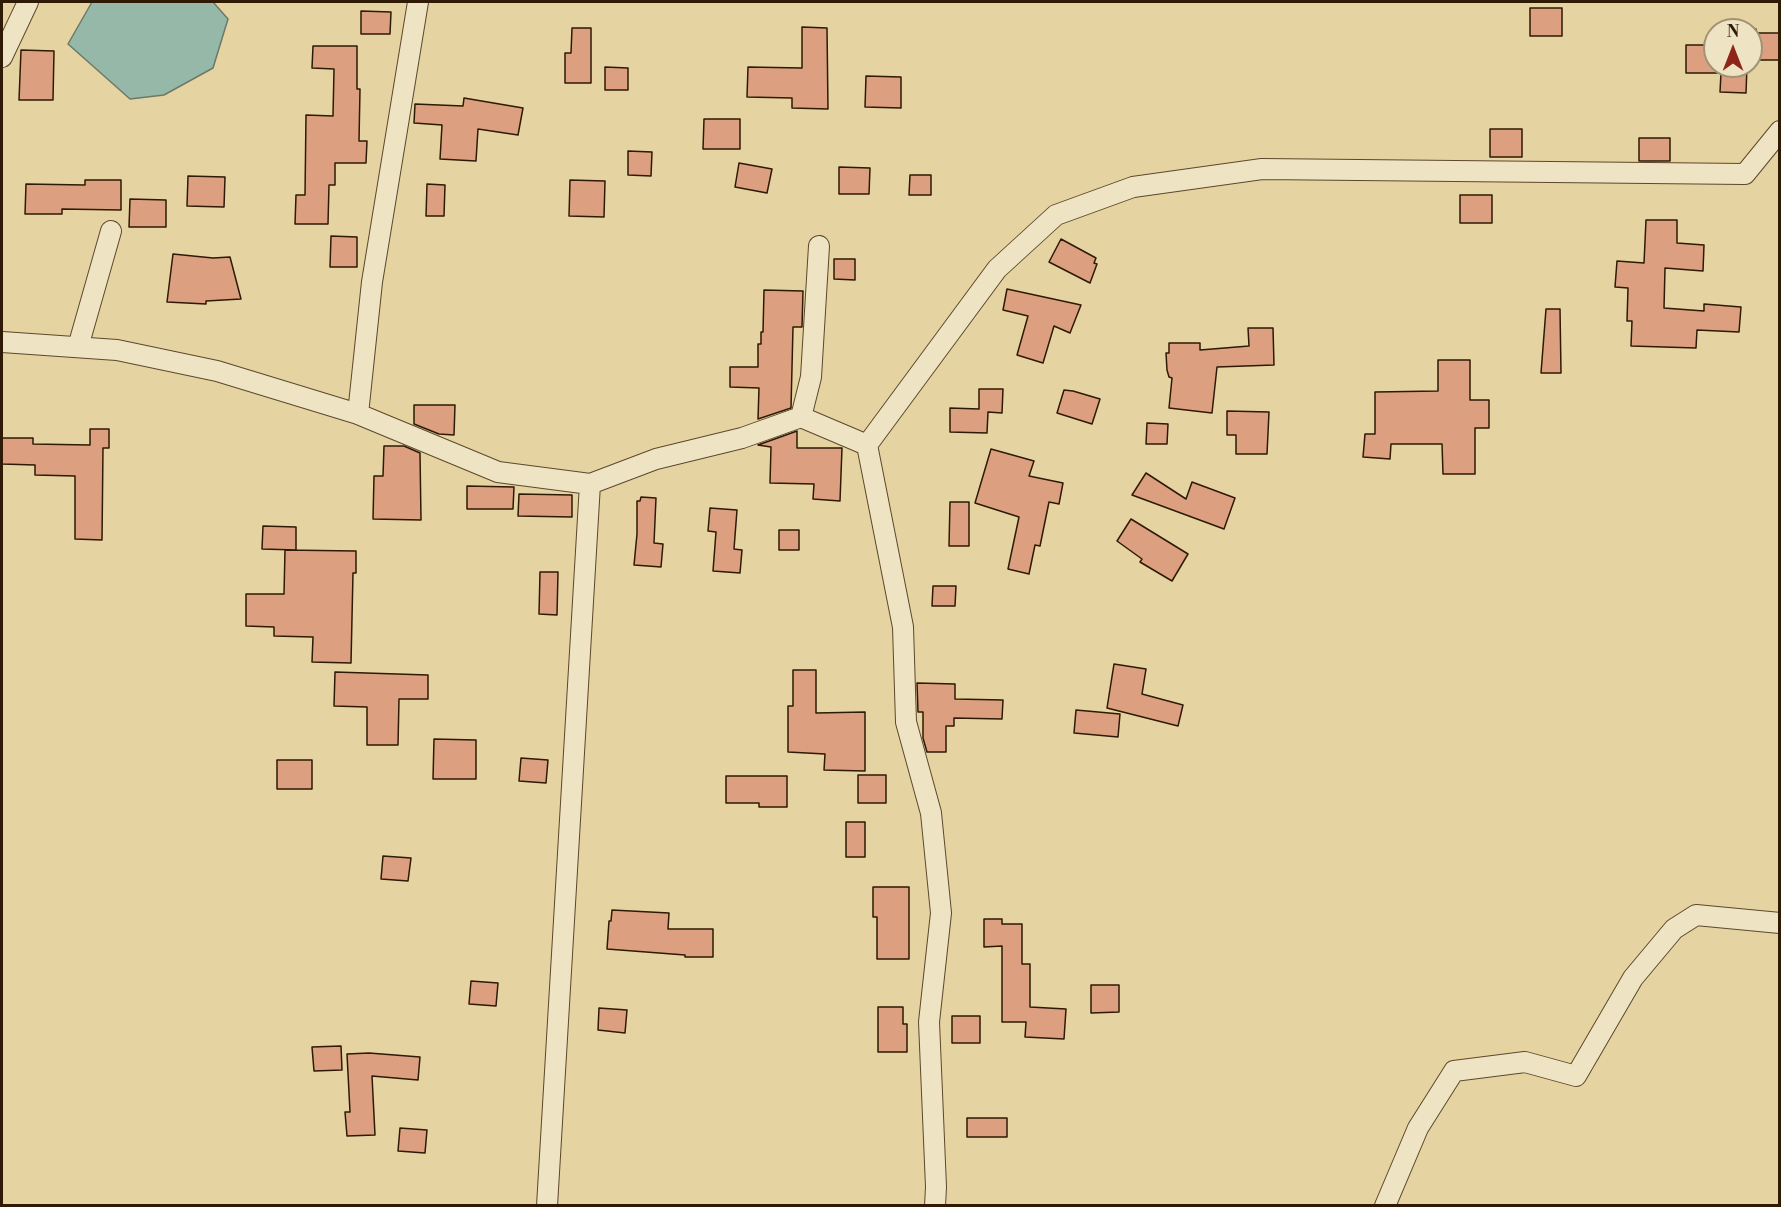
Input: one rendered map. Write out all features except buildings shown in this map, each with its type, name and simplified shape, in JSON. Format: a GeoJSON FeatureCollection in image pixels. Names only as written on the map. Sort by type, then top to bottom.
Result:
{"type":"FeatureCollection","features":[{"type":"Feature","properties":{"kind":"street"},"geometry":{"type":"LineString","coordinates":[[2,57],[28,2]]}},
{"type":"Feature","properties":{"kind":"street"},"geometry":{"type":"LineString","coordinates":[[358,414],[372,282],[418,2]]}},
{"type":"Feature","properties":{"kind":"street"},"geometry":{"type":"LineString","coordinates":[[935,1206],[929,1022],[941,913],[931,813],[906,722],[903,627],[867,445],[998,269],[1056,215],[1133,187],[1262,169],[1745,174],[1779,131]]}},
{"type":"Feature","properties":{"kind":"street"},"geometry":{"type":"LineString","coordinates":[[78,347],[111,231]]}},
{"type":"Feature","properties":{"kind":"street"},"geometry":{"type":"LineString","coordinates":[[801,417],[811,377],[819,246]]}},
{"type":"Feature","properties":{"kind":"street"},"geometry":{"type":"LineString","coordinates":[[2,342],[117,350],[218,371],[358,414],[498,472],[590,484],[656,459],[742,438],[801,417],[867,445]]}},
{"type":"Feature","properties":{"kind":"street"},"geometry":{"type":"LineString","coordinates":[[547,1206],[590,484]]}},
{"type":"Feature","properties":{"kind":"street"},"geometry":{"type":"LineString","coordinates":[[1385,1206],[1418,1128],[1454,1071],[1525,1062],[1576,1076],[1633,978],[1674,929],[1696,915],[1779,923]]}},
{"type":"Feature","properties":{"kind":"shaded area"},"geometry":{"type":"Polygon","coordinates":[[[92,2],[213,2],[228,19],[213,68],[164,95],[130,99],[68,44],[92,2]]]}}]}
